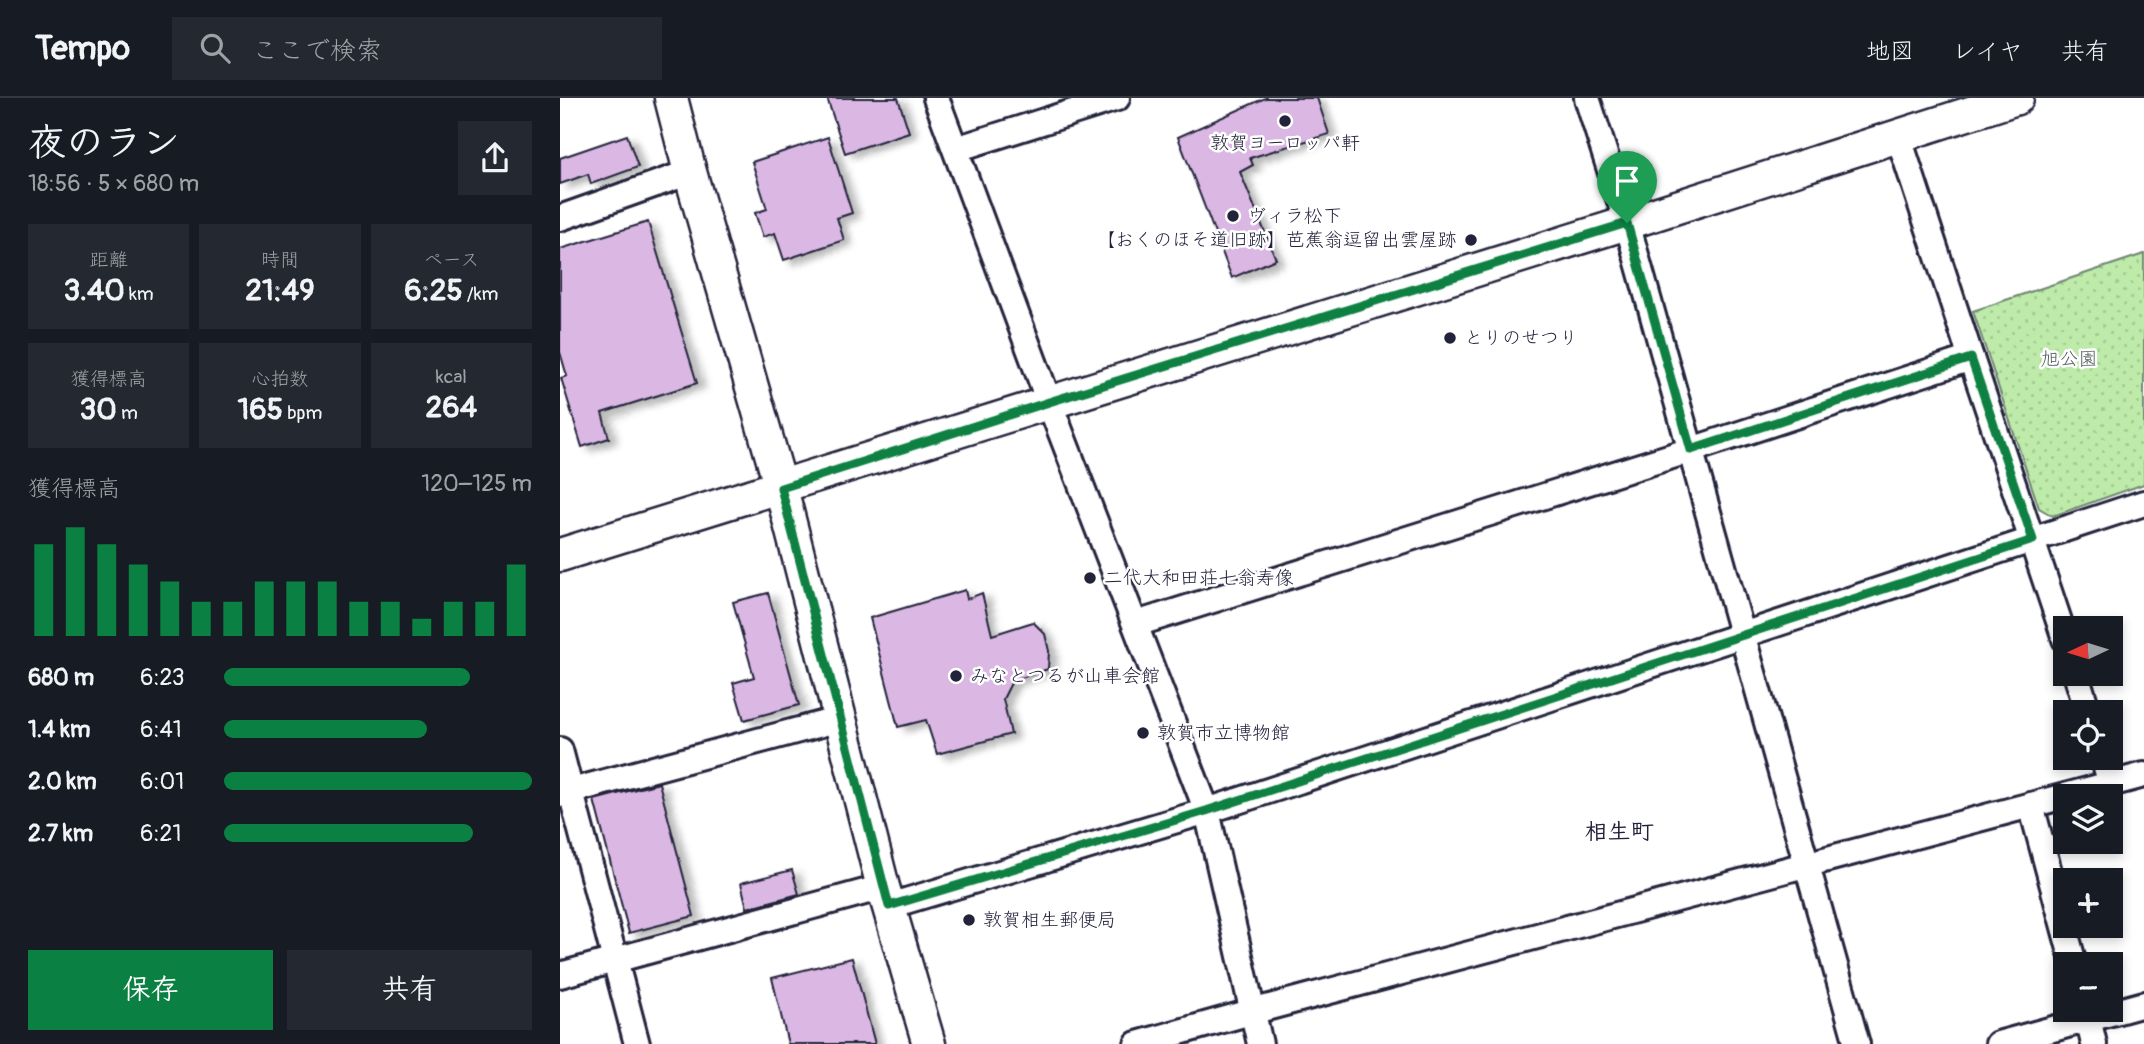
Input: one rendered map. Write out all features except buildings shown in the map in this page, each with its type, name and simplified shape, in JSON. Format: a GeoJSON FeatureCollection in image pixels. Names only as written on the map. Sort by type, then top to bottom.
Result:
{"type":"FeatureCollection","features":[{"type":"Feature","properties":{"kind":"street"},"geometry":{"type":"LineString","coordinates":[[671,98],[781,488],[886,896],[929,1044]]}},
{"type":"Feature","properties":{"kind":"street"},"geometry":{"type":"LineString","coordinates":[[936,98],[1206,811],[1259,1044]]}},
{"type":"Feature","properties":{"kind":"street"},"geometry":{"type":"LineString","coordinates":[[956,149],[1117,98]]}},
{"type":"Feature","properties":{"kind":"street"},"geometry":{"type":"LineString","coordinates":[[1587,98],[1627,223],[1857,1044]]}},
{"type":"Feature","properties":{"kind":"street"},"geometry":{"type":"LineString","coordinates":[[560,555],[1899,138],[2017,98]]}},
{"type":"Feature","properties":{"kind":"street"},"geometry":{"type":"LineString","coordinates":[[1899,138],[2058,616]]}},
{"type":"Feature","properties":{"kind":"street"},"geometry":{"type":"LineString","coordinates":[[560,218],[690,172]]}},
{"type":"Feature","properties":{"kind":"street"},"geometry":{"type":"LineString","coordinates":[[1136,624],[1691,450],[1971,358]]}},
{"type":"Feature","properties":{"kind":"street"},"geometry":{"type":"LineString","coordinates":[[560,975],[886,896],[1206,811],[2144,503]]}},
{"type":"Feature","properties":{"kind":"street"},"geometry":{"type":"LineString","coordinates":[[566,792],[840,719]]}},
{"type":"Feature","properties":{"kind":"street"},"geometry":{"type":"LineString","coordinates":[[560,750],[566,792],[616,960],[636,1044]]}},
{"type":"Feature","properties":{"kind":"street"},"geometry":{"type":"LineString","coordinates":[[2107,770],[2111,783]]}},
{"type":"Feature","properties":{"kind":"street"},"geometry":{"type":"LineString","coordinates":[[1137,1044],[2144,775]]}},
{"type":"Feature","properties":{"kind":"street"},"geometry":{"type":"LineString","coordinates":[[2031,805],[2071,952]]}},
{"type":"Feature","properties":{"kind":"street"},"geometry":{"type":"LineString","coordinates":[[1998,1044],[2090,1025],[2144,1004]]}},
{"type":"Feature","properties":{"kind":"green space","name":"旭公園"},"geometry":{"type":"Polygon","coordinates":[[[2144,254],[2144,484],[2053,516],[2039,508],[1973,311],[2144,254]]]}},
{"type":"Feature","properties":{"kind":"place","name":"敦賀ヨーロッパ軒"},"geometry":{"type":"Point","coordinates":[1285,121]}},
{"type":"Feature","properties":{"kind":"place","name":"ヴィラ松下"},"geometry":{"type":"Point","coordinates":[1233,216]}},
{"type":"Feature","properties":{"kind":"place","name":"【おくのほそ道旧跡】芭蕉翁逗留出雲屋跡"},"geometry":{"type":"Point","coordinates":[1471,240]}},
{"type":"Feature","properties":{"kind":"place","name":"とりのせつり"},"geometry":{"type":"Point","coordinates":[1450,338]}},
{"type":"Feature","properties":{"kind":"place","name":"二代大和田荘七翁寿像"},"geometry":{"type":"Point","coordinates":[1090,578]}},
{"type":"Feature","properties":{"kind":"place","name":"みなとつるが山車会館"},"geometry":{"type":"Point","coordinates":[956,676]}},
{"type":"Feature","properties":{"kind":"place","name":"敦賀市立博物館"},"geometry":{"type":"Point","coordinates":[1143,733]}},
{"type":"Feature","properties":{"kind":"place","name":"敦賀相生郵便局"},"geometry":{"type":"Point","coordinates":[969,920]}},
{"type":"Feature","properties":{"kind":"district","name":"相生町"},"geometry":{"type":"Point","coordinates":[1619,831]}},
{"type":"Feature","properties":{"kind":"route"},"geometry":{"type":"LineString","coordinates":[[1627,223],[1691,450],[1971,358],[2033,540],[1206,811],[889,906],[781,488],[1627,223]]}}]}
